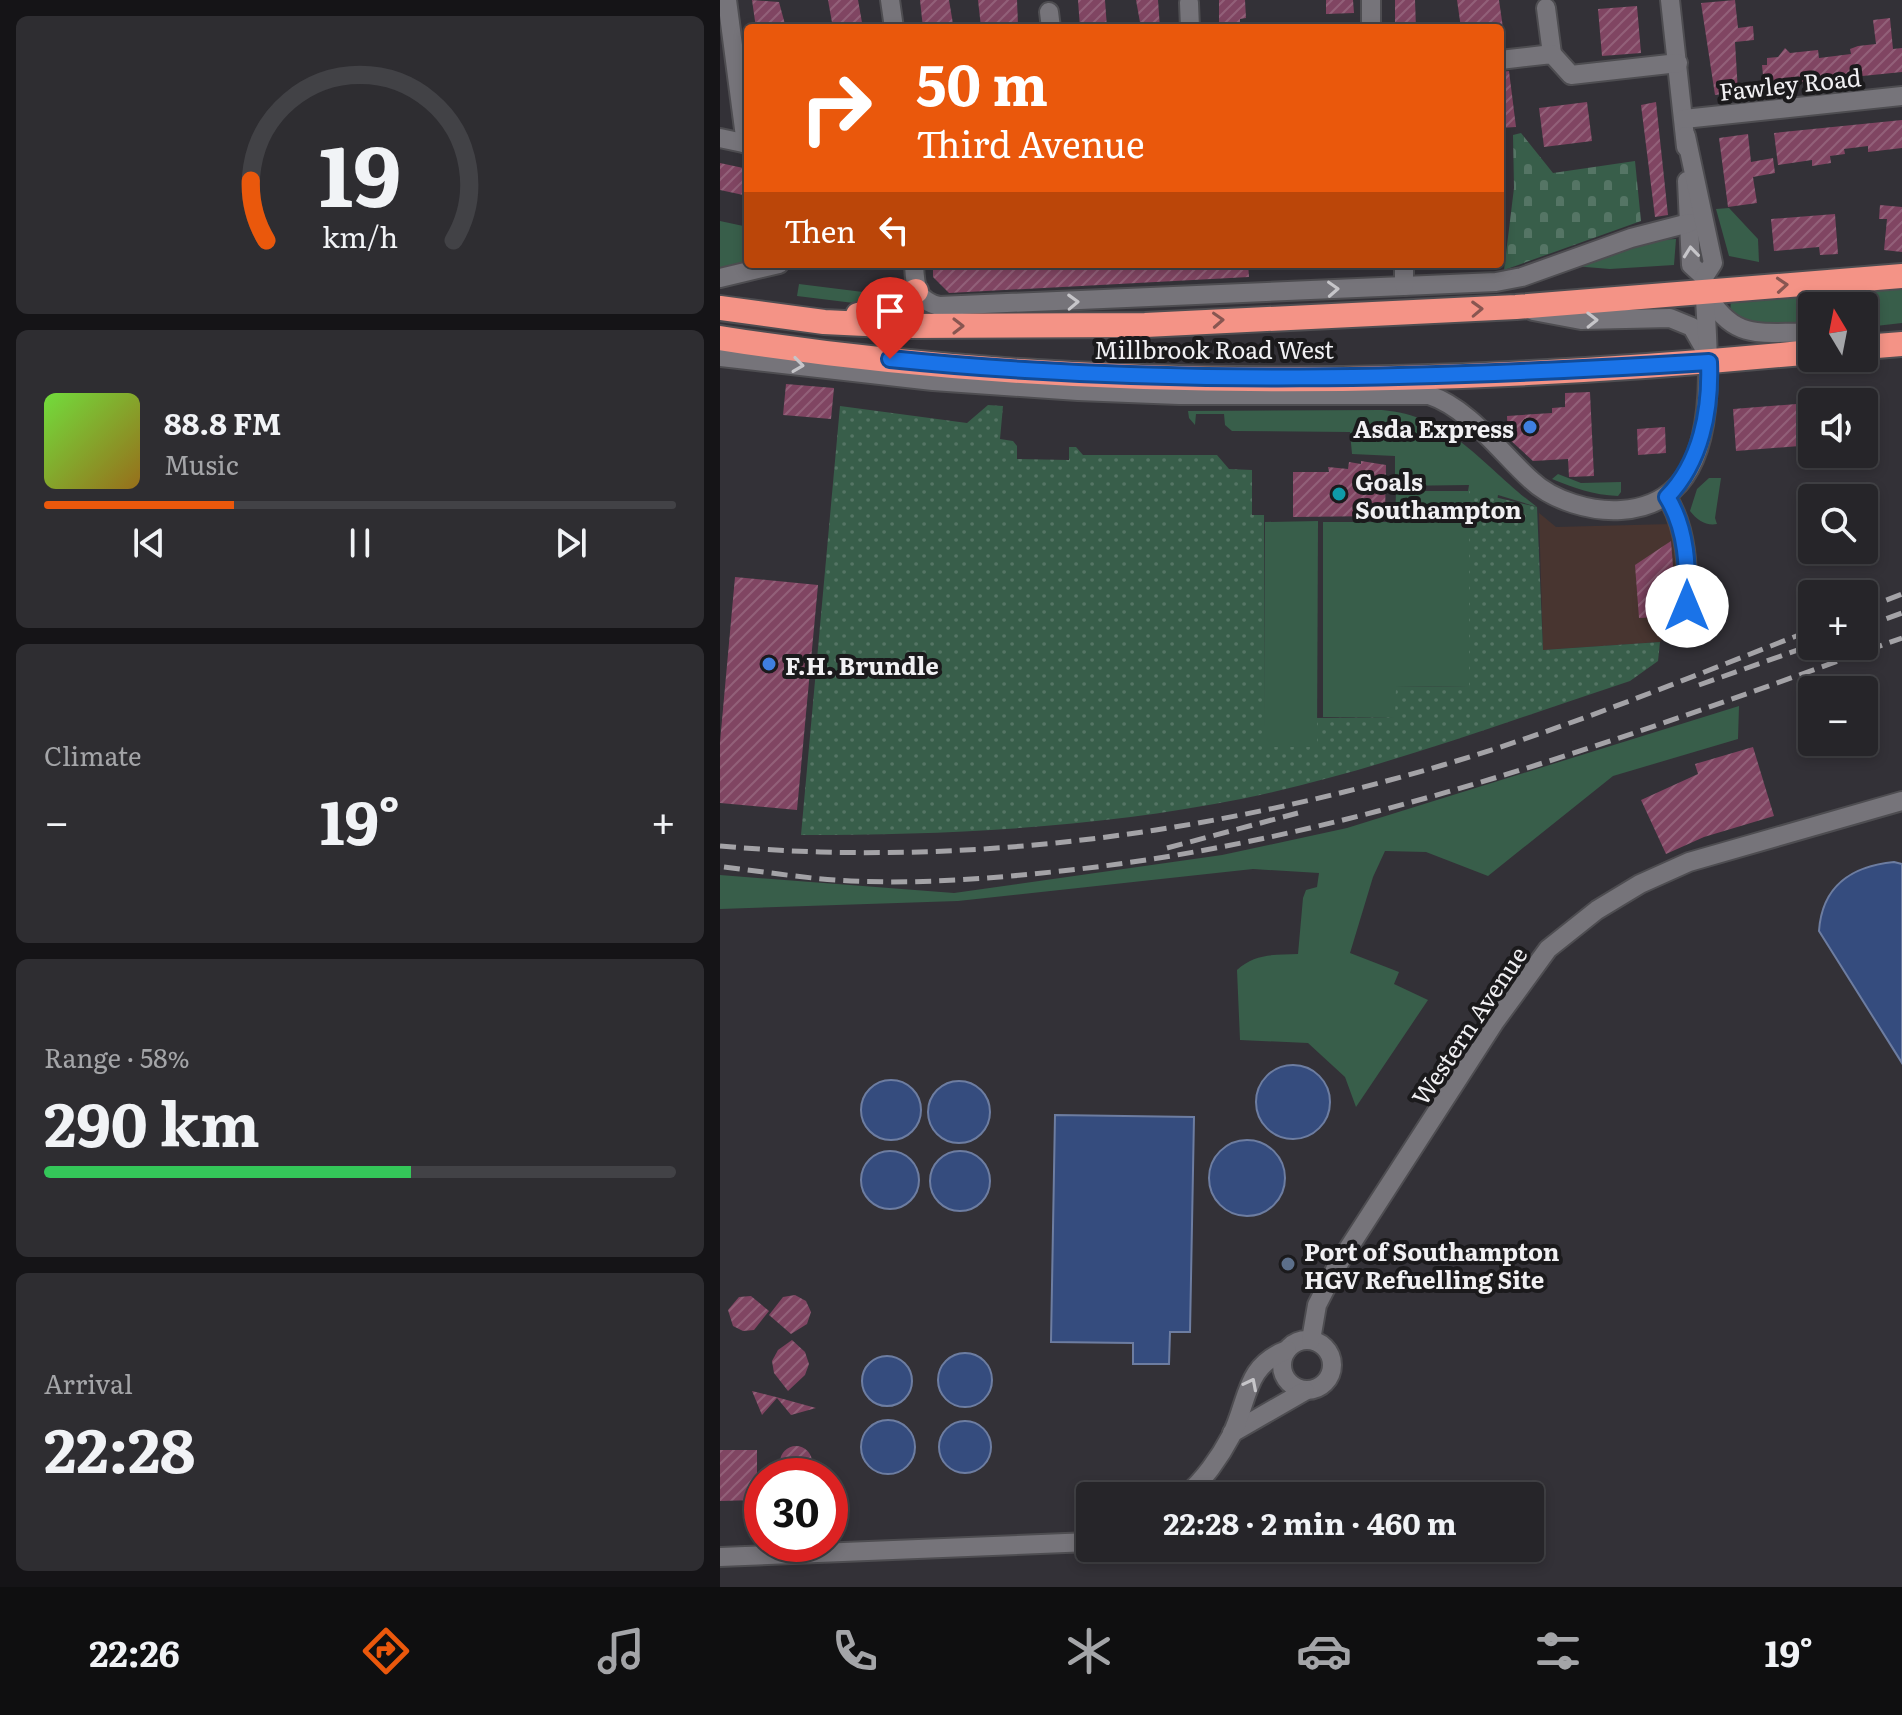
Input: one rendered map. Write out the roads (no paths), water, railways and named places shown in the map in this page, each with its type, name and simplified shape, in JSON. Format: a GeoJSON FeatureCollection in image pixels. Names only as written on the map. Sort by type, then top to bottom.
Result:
{"type":"FeatureCollection","features":[{"type":"Feature","properties":{"kind":"highway","name":"Millbrook Road West"},"geometry":{"type":"LineString","coordinates":[[720,308],[824,322],[906,326],[1145,325],[1516,307],[1704,284],[1902,276]]}},
{"type":"Feature","properties":{"kind":"highway"},"geometry":{"type":"LineString","coordinates":[[824,322],[885,309],[916,291]]}},
{"type":"Feature","properties":{"kind":"highway","name":"Millbrook Road West"},"geometry":{"type":"LineString","coordinates":[[720,338],[985,369],[1220,379],[1525,373],[1798,353]]}},
{"type":"Feature","properties":{"kind":"highway"},"geometry":{"type":"LineString","coordinates":[[1878,345],[1902,341]]}},
{"type":"Feature","properties":{"kind":"street"},"geometry":{"type":"LineString","coordinates":[[727,0],[744,122]]}},
{"type":"Feature","properties":{"kind":"street"},"geometry":{"type":"LineString","coordinates":[[890,0],[893,24]]}},
{"type":"Feature","properties":{"kind":"street"},"geometry":{"type":"LineString","coordinates":[[1371,0],[1371,24]]}},
{"type":"Feature","properties":{"kind":"street"},"geometry":{"type":"LineString","coordinates":[[1670,0],[1685,128],[1691,265],[1724,319],[1740,330],[1798,332]]}},
{"type":"Feature","properties":{"kind":"street"},"geometry":{"type":"LineString","coordinates":[[1189,3],[1190,24]]}},
{"type":"Feature","properties":{"kind":"street"},"geometry":{"type":"LineString","coordinates":[[1546,8],[1552,54],[1571,75],[1678,63]]}},
{"type":"Feature","properties":{"kind":"street"},"geometry":{"type":"LineString","coordinates":[[1504,60],[1552,54]]}},
{"type":"Feature","properties":{"kind":"street","name":"Fawley Road"},"geometry":{"type":"LineString","coordinates":[[1685,128],[1902,96]]}},
{"type":"Feature","properties":{"kind":"street"},"geometry":{"type":"LineString","coordinates":[[720,357],[933,381],[1091,392],[1429,395],[1460,414],[1532,481],[1566,500],[1611,511],[1654,506],[1667,497],[1689,471],[1697,451],[1709,389],[1704,284],[1713,260],[1685,128]]}},
{"type":"Feature","properties":{"kind":"street"},"geometry":{"type":"LineString","coordinates":[[720,138],[744,143]]}},
{"type":"Feature","properties":{"kind":"street","name":"Millbrook Road West"},"geometry":{"type":"LineString","coordinates":[[916,291],[925,301],[939,306],[1508,281],[1689,223]]}},
{"type":"Feature","properties":{"kind":"street"},"geometry":{"type":"LineString","coordinates":[[720,278],[762,268]]}},
{"type":"Feature","properties":{"kind":"street"},"geometry":{"type":"LineString","coordinates":[[914,268],[916,291]]}},
{"type":"Feature","properties":{"kind":"street"},"geometry":{"type":"LineString","coordinates":[[1404,268],[1404,286]]}},
{"type":"Feature","properties":{"kind":"street","name":"Millbrook Road West"},"geometry":{"type":"LineString","coordinates":[[1516,307],[1581,320],[1656,318],[1687,323],[1697,333],[1709,362]]}},
{"type":"Feature","properties":{"kind":"street"},"geometry":{"type":"LineString","coordinates":[[1878,338],[1902,341]]}},
{"type":"Feature","properties":{"kind":"street"},"geometry":{"type":"LineString","coordinates":[[1667,497],[1681,525],[1688,570],[1687,606]]}},
{"type":"Feature","properties":{"kind":"street","name":"Western Avenue"},"geometry":{"type":"LineString","coordinates":[[1311,1340],[1317,1305],[1337,1266],[1494,1023],[1548,949],[1597,910],[1640,884],[1689,862],[1902,801]]}},
{"type":"Feature","properties":{"kind":"street"},"geometry":{"type":"LineString","coordinates":[[1197,1482],[1218,1457],[1232,1433],[1242,1401],[1261,1364],[1302,1341],[1311,1340],[1325,1347],[1332,1369],[1325,1384],[1305,1391],[1232,1433]]}},
{"type":"Feature","properties":{"kind":"street"},"geometry":{"type":"LineString","coordinates":[[1287,1350],[1283,1372],[1291,1385],[1305,1391]]}},
{"type":"Feature","properties":{"kind":"street"},"geometry":{"type":"LineString","coordinates":[[720,1557],[1076,1543]]}},
{"type":"Feature","properties":{"kind":"water"},"geometry":{"type":"Polygon","coordinates":[[[1894,862],[1902,864],[1902,1063],[1819,931],[1826,902],[1842,881],[1865,868],[1894,862]]]}},
{"type":"Feature","properties":{"kind":"water"},"geometry":{"type":"Polygon","coordinates":[[[1286,1065],[1300,1065],[1314,1071],[1324,1081],[1330,1102],[1324,1123],[1314,1133],[1300,1139],[1286,1139],[1272,1133],[1262,1123],[1256,1109],[1256,1095],[1262,1081],[1272,1071],[1286,1065]]]}},
{"type":"Feature","properties":{"kind":"water"},"geometry":{"type":"Polygon","coordinates":[[[891,1080],[902,1082],[912,1089],[919,1099],[919,1121],[912,1131],[902,1138],[891,1140],[880,1138],[870,1131],[863,1121],[861,1110],[863,1099],[870,1089],[880,1082],[891,1080]]]}},
{"type":"Feature","properties":{"kind":"water"},"geometry":{"type":"Polygon","coordinates":[[[959,1081],[981,1090],[990,1112],[981,1134],[959,1143],[937,1134],[928,1112],[937,1090],[959,1081]]]}},
{"type":"Feature","properties":{"kind":"water"},"geometry":{"type":"Polygon","coordinates":[[[1055,1115],[1194,1117],[1190,1332],[1170,1332],[1169,1364],[1133,1364],[1133,1343],[1051,1342],[1055,1115]]]}},
{"type":"Feature","properties":{"kind":"water"},"geometry":{"type":"Polygon","coordinates":[[[1247,1140],[1261,1143],[1274,1151],[1282,1164],[1285,1178],[1282,1192],[1274,1205],[1261,1213],[1247,1216],[1233,1213],[1220,1205],[1212,1192],[1209,1178],[1212,1164],[1220,1151],[1233,1143],[1247,1140]]]}},
{"type":"Feature","properties":{"kind":"water"},"geometry":{"type":"Polygon","coordinates":[[[890,1151],[911,1159],[919,1180],[911,1201],[890,1209],[869,1201],[861,1180],[869,1159],[890,1151]]]}},
{"type":"Feature","properties":{"kind":"water"},"geometry":{"type":"Polygon","coordinates":[[[960,1151],[971,1153],[981,1160],[988,1170],[988,1192],[981,1202],[971,1209],[960,1211],[949,1209],[939,1202],[932,1192],[930,1181],[932,1170],[939,1160],[949,1153],[960,1151]]]}},
{"type":"Feature","properties":{"kind":"water"},"geometry":{"type":"Polygon","coordinates":[[[965,1353],[984,1361],[992,1380],[984,1399],[965,1407],[946,1399],[938,1380],[946,1361],[965,1353]]]}},
{"type":"Feature","properties":{"kind":"water"},"geometry":{"type":"Polygon","coordinates":[[[887,1356],[905,1363],[912,1381],[905,1399],[887,1406],[869,1399],[862,1381],[869,1363],[887,1356]]]}},
{"type":"Feature","properties":{"kind":"water"},"geometry":{"type":"Polygon","coordinates":[[[888,1420],[907,1428],[915,1447],[907,1466],[888,1474],[869,1466],[861,1447],[869,1428],[888,1420]]]}},
{"type":"Feature","properties":{"kind":"water"},"geometry":{"type":"Polygon","coordinates":[[[965,1421],[983,1429],[991,1447],[983,1465],[965,1473],[947,1465],[939,1447],[947,1429],[965,1421]]]}},
{"type":"Feature","properties":{"kind":"railway"},"geometry":{"type":"LineString","coordinates":[[1878,603],[1902,594]]}},
{"type":"Feature","properties":{"kind":"railway"},"geometry":{"type":"LineString","coordinates":[[1878,622],[1902,613]]}},
{"type":"Feature","properties":{"kind":"railway"},"geometry":{"type":"LineString","coordinates":[[720,846],[811,852],[994,848],[1085,840],[1266,810],[1490,751],[1798,635]]}},
{"type":"Feature","properties":{"kind":"railway"},"geometry":{"type":"LineString","coordinates":[[724,867],[851,881],[952,880],[1052,872],[1162,857],[1271,837],[1378,811],[1589,748],[1902,638]]}},
{"type":"Feature","properties":{"kind":"railway"},"geometry":{"type":"LineString","coordinates":[[1699,685],[1798,650]]}},
{"type":"Feature","properties":{"kind":"railway"},"geometry":{"type":"LineString","coordinates":[[1167,848],[1298,813]]}},
{"type":"Feature","properties":{"kind":"place","name":"Asda Express"},"geometry":{"type":"Point","coordinates":[1530,427]}},
{"type":"Feature","properties":{"kind":"place","name":"Goals Southampton"},"geometry":{"type":"Point","coordinates":[1339,494]}},
{"type":"Feature","properties":{"kind":"place","name":"F.H. Brundle"},"geometry":{"type":"Point","coordinates":[769,664]}},
{"type":"Feature","properties":{"kind":"place","name":"Port of Southampton HGV Refuelling Site"},"geometry":{"type":"Point","coordinates":[1288,1264]}}]}
